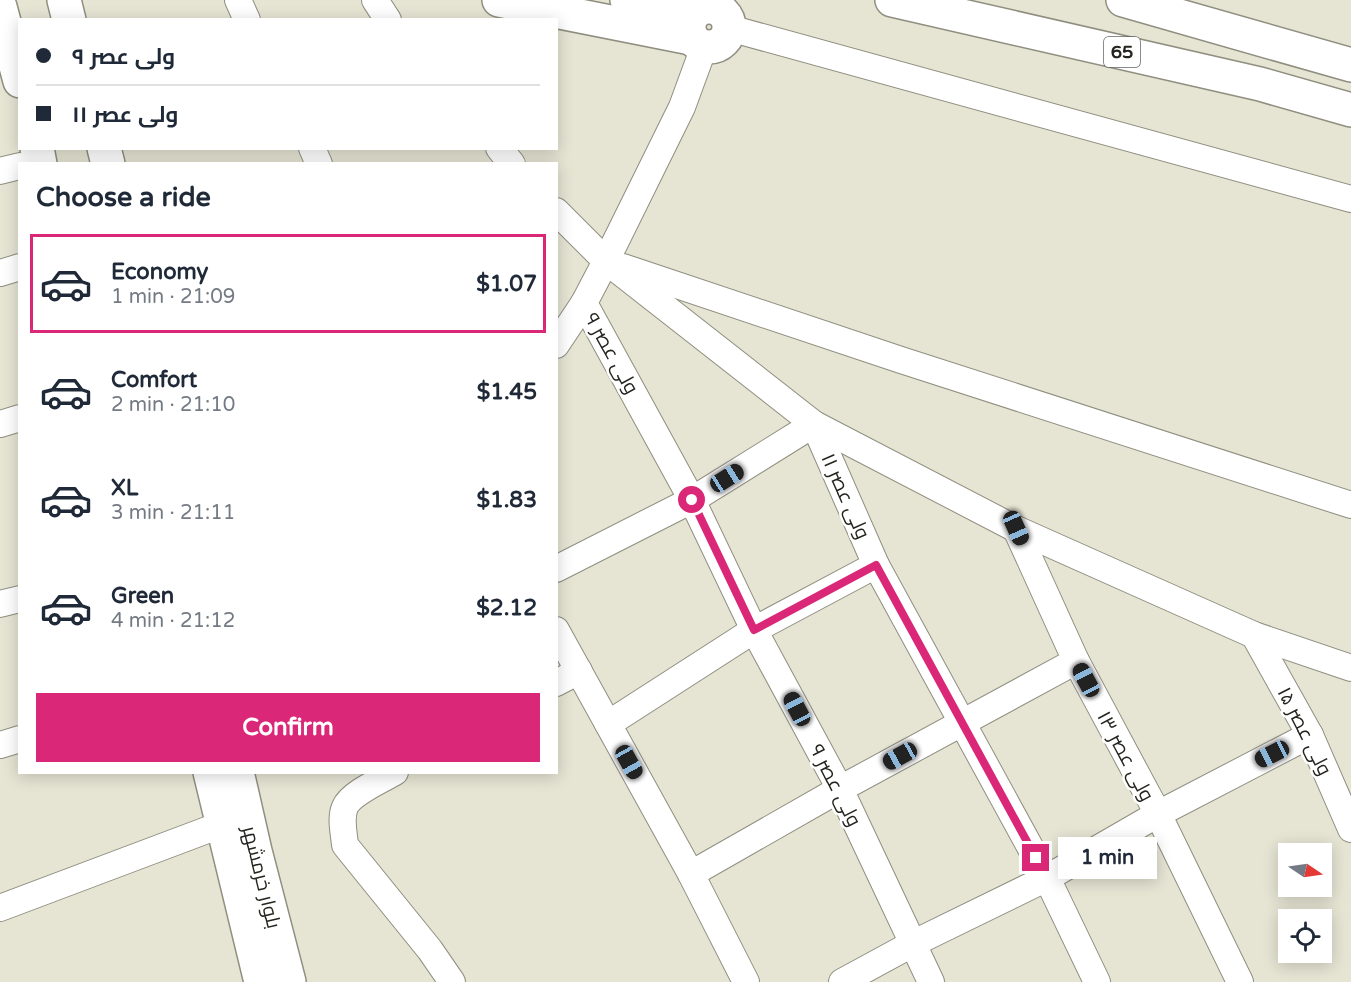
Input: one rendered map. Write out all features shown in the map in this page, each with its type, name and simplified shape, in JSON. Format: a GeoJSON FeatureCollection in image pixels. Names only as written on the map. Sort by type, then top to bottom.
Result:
{"type":"FeatureCollection","features":[{"type":"Feature","properties":{"kind":"main road"},"geometry":{"type":"LineString","coordinates":[[44,0],[48,18]]}},
{"type":"Feature","properties":{"kind":"main road"},"geometry":{"type":"LineString","coordinates":[[64,0],[68,18]]}},
{"type":"Feature","properties":{"kind":"main road"},"geometry":{"type":"LineString","coordinates":[[500,0],[705,32]]}},
{"type":"Feature","properties":{"kind":"main road"},"geometry":{"type":"LineString","coordinates":[[627,0],[705,32]]}},
{"type":"Feature","properties":{"kind":"main road","name":"65"},"geometry":{"type":"LineString","coordinates":[[892,0],[1260,84],[1351,110]]}},
{"type":"Feature","properties":{"kind":"main road"},"geometry":{"type":"LineString","coordinates":[[1123,0],[1351,64]]}},
{"type":"Feature","properties":{"kind":"main road"},"geometry":{"type":"LineString","coordinates":[[10,11],[18,67]]}},
{"type":"Feature","properties":{"kind":"main road","name":"بلوار خرمشهر"},"geometry":{"type":"LineString","coordinates":[[210,774],[261,982]]}},
{"type":"Feature","properties":{"kind":"main road","name":"بلوار خرمشهر"},"geometry":{"type":"LineString","coordinates":[[237,774],[289,982]]}},
{"type":"Feature","properties":{"kind":"street"},"geometry":{"type":"LineString","coordinates":[[238,0],[246,18]]}},
{"type":"Feature","properties":{"kind":"street"},"geometry":{"type":"LineString","coordinates":[[375,0],[387,18]]}},
{"type":"Feature","properties":{"kind":"street"},"geometry":{"type":"LineString","coordinates":[[558,342],[584,303],[682,107],[705,32],[1351,199]]}},
{"type":"Feature","properties":{"kind":"street"},"geometry":{"type":"LineString","coordinates":[[501,150],[510,162]]}},
{"type":"Feature","properties":{"kind":"street"},"geometry":{"type":"LineString","coordinates":[[0,171],[18,166]]}},
{"type":"Feature","properties":{"kind":"street"},"geometry":{"type":"LineString","coordinates":[[558,213],[606,261],[814,424],[1016,528],[1254,635],[1351,668]]}},
{"type":"Feature","properties":{"kind":"street"},"geometry":{"type":"LineString","coordinates":[[606,261],[901,360],[1351,505]]}},
{"type":"Feature","properties":{"kind":"street"},"geometry":{"type":"LineString","coordinates":[[0,273],[18,268]]}},
{"type":"Feature","properties":{"kind":"street","name":"ولی عصر ۹"},"geometry":{"type":"LineString","coordinates":[[584,303],[692,500],[754,630],[840,789],[931,982]]}},
{"type":"Feature","properties":{"kind":"street"},"geometry":{"type":"LineString","coordinates":[[0,424],[18,419]]}},
{"type":"Feature","properties":{"kind":"street"},"geometry":{"type":"LineString","coordinates":[[558,568],[692,500],[814,424]]}},
{"type":"Feature","properties":{"kind":"street","name":"ولی عصر ۱۱"},"geometry":{"type":"LineString","coordinates":[[814,424],[876,565],[1047,878],[1097,982]]}},
{"type":"Feature","properties":{"kind":"street","name":"ولی عصر ۱۳"},"geometry":{"type":"LineString","coordinates":[[1016,528],[1076,661],[1158,814],[1240,982]]}},
{"type":"Feature","properties":{"kind":"street"},"geometry":{"type":"LineString","coordinates":[[608,724],[754,630],[876,565]]}},
{"type":"Feature","properties":{"kind":"street"},"geometry":{"type":"LineString","coordinates":[[0,604],[18,600]]}},
{"type":"Feature","properties":{"kind":"street"},"geometry":{"type":"LineString","coordinates":[[558,634],[691,874],[746,982]]}},
{"type":"Feature","properties":{"kind":"street","name":"ولی عصر ۱۵"},"geometry":{"type":"LineString","coordinates":[[1254,635],[1310,735],[1351,829]]}},
{"type":"Feature","properties":{"kind":"street"},"geometry":{"type":"LineString","coordinates":[[691,874],[961,722],[1076,661]]}},
{"type":"Feature","properties":{"kind":"street"},"geometry":{"type":"LineString","coordinates":[[558,682],[579,671]]}},
{"type":"Feature","properties":{"kind":"street"},"geometry":{"type":"LineString","coordinates":[[843,982],[912,944],[1047,878],[1158,814],[1310,735]]}},
{"type":"Feature","properties":{"kind":"street"},"geometry":{"type":"LineString","coordinates":[[0,745],[18,740]]}},
{"type":"Feature","properties":{"kind":"street"},"geometry":{"type":"LineString","coordinates":[[392,774],[357,794],[345,806],[342,824],[345,845],[430,950],[452,982]]}},
{"type":"Feature","properties":{"kind":"street"},"geometry":{"type":"LineString","coordinates":[[0,908],[223,824]]}},
{"type":"Feature","properties":{"kind":"tunnel"},"geometry":{"type":"LineString","coordinates":[[713,8],[714,0]]}},
{"type":"Feature","properties":{"kind":"route"},"geometry":{"type":"LineString","coordinates":[[692,500],[754,630],[876,565],[1036,858]]}}]}
